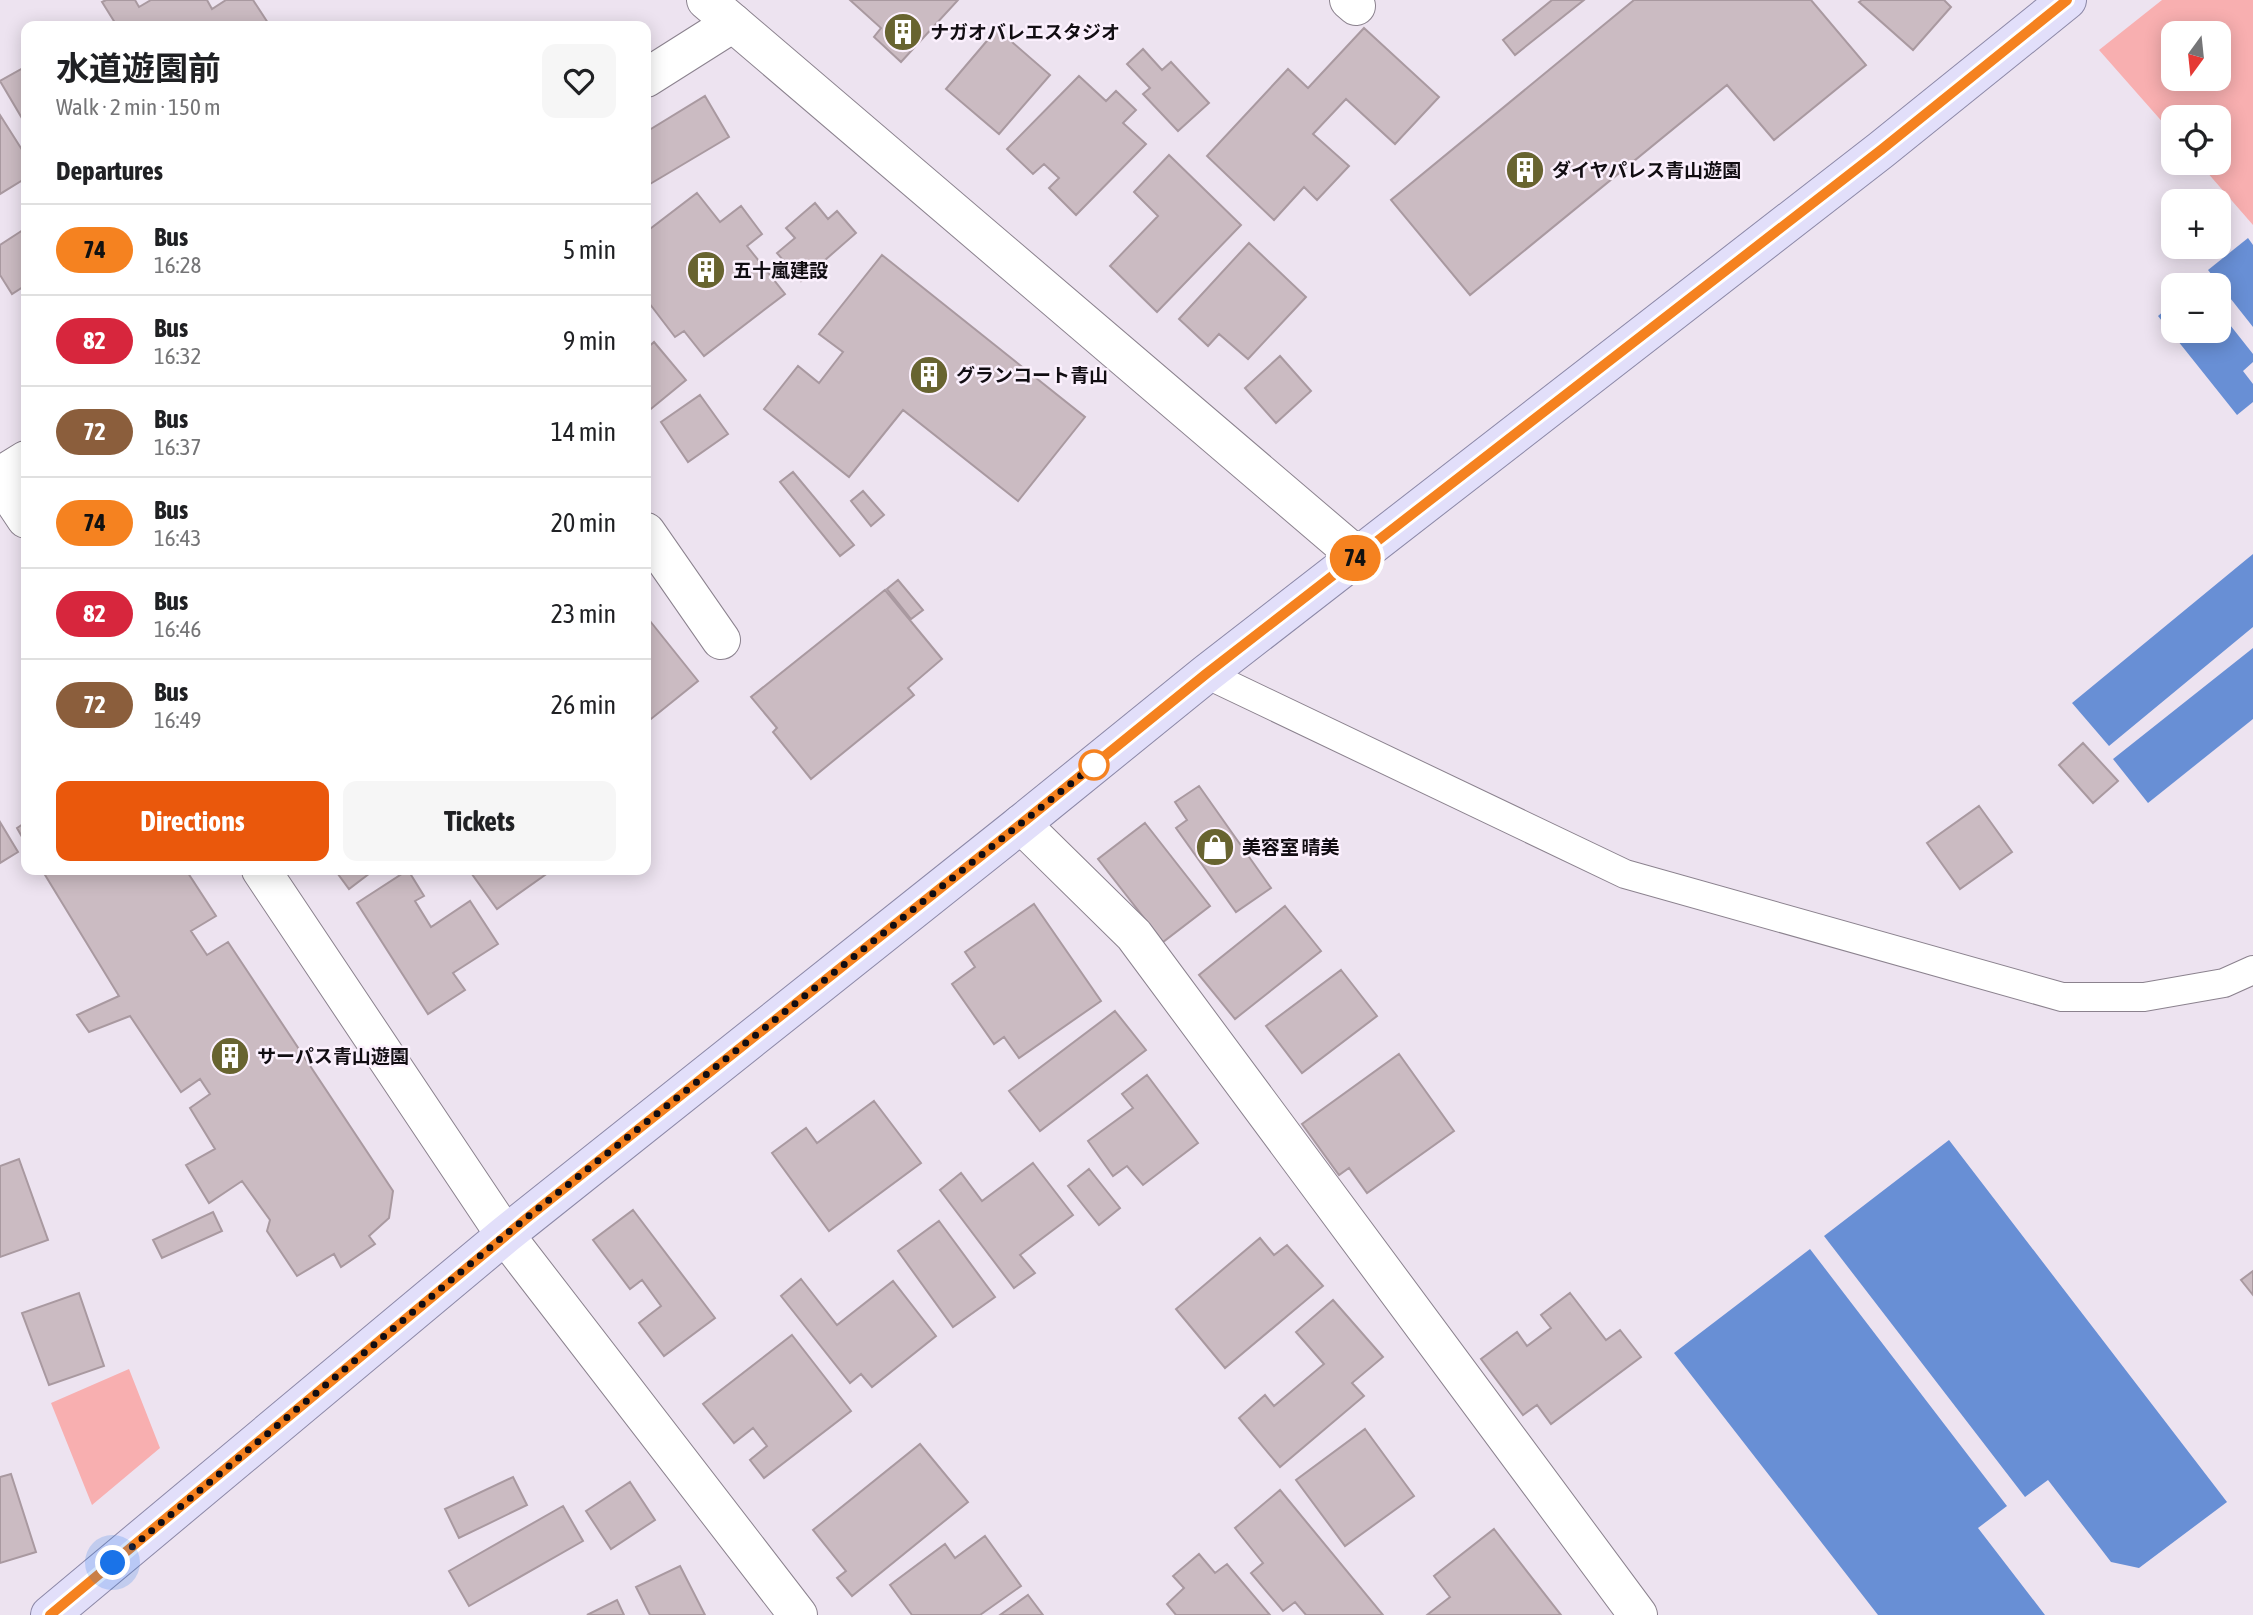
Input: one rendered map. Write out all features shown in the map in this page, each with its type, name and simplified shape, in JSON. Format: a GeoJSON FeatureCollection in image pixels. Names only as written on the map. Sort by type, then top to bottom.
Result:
{"type":"FeatureCollection","features":[{"type":"Feature","properties":{"kind":"main road"},"geometry":{"type":"LineString","coordinates":[[50,1615],[505,1235],[1206,674],[1881,150],[2053,4]]}},
{"type":"Feature","properties":{"kind":"street"},"geometry":{"type":"LineString","coordinates":[[651,74],[720,12],[1357,556]]}},
{"type":"Feature","properties":{"kind":"street"},"geometry":{"type":"LineString","coordinates":[[21,463],[0,478],[21,511]]}},
{"type":"Feature","properties":{"kind":"street"},"geometry":{"type":"LineString","coordinates":[[651,540],[721,640]]}},
{"type":"Feature","properties":{"kind":"street"},"geometry":{"type":"LineString","coordinates":[[1021,824],[1134,935],[1638,1615]]}},
{"type":"Feature","properties":{"kind":"street"},"geometry":{"type":"LineString","coordinates":[[264,875],[505,1235],[798,1615]]}},
{"type":"Feature","properties":{"kind":"lane"},"geometry":{"type":"LineString","coordinates":[[1206,674],[1625,874],[2062,997],[2144,997],[2224,983],[2253,970]]}},
{"type":"Feature","properties":{"kind":"shaded area"},"geometry":{"type":"Polygon","coordinates":[[[2162,0],[2253,0],[2253,225],[2231,200],[2231,189],[2222,189],[2209,175],[2231,175],[2231,105],[2161,105],[2161,120],[2099,50],[2162,0]]]}},
{"type":"Feature","properties":{"kind":"shaded area"},"geometry":{"type":"Polygon","coordinates":[[[129,1369],[160,1448],[92,1505],[51,1403],[129,1369]]]}},
{"type":"Feature","properties":{"kind":"water"},"geometry":{"type":"Polygon","coordinates":[[[2248,238],[2253,245],[2253,327],[2231,299],[2231,273],[2210,273],[2208,270],[2222,259],[2231,259],[2231,252],[2248,238]]]}},
{"type":"Feature","properties":{"kind":"water"},"geometry":{"type":"Polygon","coordinates":[[[2231,326],[2253,354],[2253,362],[2243,371],[2253,384],[2253,402],[2237,415],[2180,343],[2231,343],[2231,326]]]}},
{"type":"Feature","properties":{"kind":"water"},"geometry":{"type":"Polygon","coordinates":[[[2253,554],[2253,627],[2109,746],[2072,703],[2253,554]]]}},
{"type":"Feature","properties":{"kind":"water"},"geometry":{"type":"Polygon","coordinates":[[[2253,648],[2253,719],[2148,803],[2113,759],[2253,648]]]}},
{"type":"Feature","properties":{"kind":"water"},"geometry":{"type":"Polygon","coordinates":[[[1949,1140],[2227,1502],[2139,1568],[2111,1562],[2048,1480],[2025,1497],[1824,1236],[1949,1140]]]}},
{"type":"Feature","properties":{"kind":"water"},"geometry":{"type":"Polygon","coordinates":[[[1810,1249],[2007,1506],[1978,1528],[2045,1615],[1878,1615],[1674,1353],[1810,1249]]]}},
{"type":"Feature","properties":{"kind":"building"},"geometry":{"type":"Polygon","coordinates":[[[135,0],[139,7],[151,0],[207,0],[212,9],[226,0],[253,0],[267,21],[114,21],[102,2],[135,0]]]}},
{"type":"Feature","properties":{"kind":"building","name":"ナガオバレエスタジオ"},"geometry":{"type":"Polygon","coordinates":[[[850,0],[958,0],[901,62],[874,37],[881,28],[850,0]]]}},
{"type":"Feature","properties":{"kind":"building"},"geometry":{"type":"Polygon","coordinates":[[[1552,0],[1584,0],[1515,55],[1503,40],[1552,0]]]}},
{"type":"Feature","properties":{"kind":"building","name":"ダイヤパレス青山遊園"},"geometry":{"type":"Polygon","coordinates":[[[1634,0],[1811,0],[1866,65],[1774,140],[1727,85],[1470,295],[1391,200],[1634,0]]]}},
{"type":"Feature","properties":{"kind":"building"},"geometry":{"type":"Polygon","coordinates":[[[1944,0],[1951,7],[1913,50],[1859,2],[1944,0]]]}},
{"type":"Feature","properties":{"kind":"building"},"geometry":{"type":"Polygon","coordinates":[[[1364,28],[1439,97],[1395,144],[1346,99],[1313,134],[1349,166],[1317,200],[1304,187],[1274,220],[1207,156],[1288,69],[1308,88],[1364,28]]]}},
{"type":"Feature","properties":{"kind":"building"},"geometry":{"type":"Polygon","coordinates":[[[997,29],[1050,75],[999,134],[946,89],[997,29]]]}},
{"type":"Feature","properties":{"kind":"building"},"geometry":{"type":"Polygon","coordinates":[[[1143,49],[1162,70],[1171,62],[1209,103],[1178,131],[1143,94],[1150,88],[1127,64],[1143,49]]]}},
{"type":"Feature","properties":{"kind":"building"},"geometry":{"type":"Polygon","coordinates":[[[21,69],[21,117],[0,81],[21,69]]]}},
{"type":"Feature","properties":{"kind":"building"},"geometry":{"type":"Polygon","coordinates":[[[1079,76],[1106,101],[1116,91],[1136,110],[1123,123],[1146,144],[1076,215],[1049,188],[1059,178],[1044,164],[1033,174],[1007,149],[1079,76]]]}},
{"type":"Feature","properties":{"kind":"building"},"geometry":{"type":"Polygon","coordinates":[[[705,96],[729,137],[651,183],[651,129],[705,96]]]}},
{"type":"Feature","properties":{"kind":"building"},"geometry":{"type":"Polygon","coordinates":[[[0,115],[21,148],[21,181],[0,194],[0,115]]]}},
{"type":"Feature","properties":{"kind":"building"},"geometry":{"type":"Polygon","coordinates":[[[1169,155],[1241,225],[1157,312],[1110,266],[1158,216],[1134,192],[1169,155]]]}},
{"type":"Feature","properties":{"kind":"building","name":"五十嵐建設"},"geometry":{"type":"Polygon","coordinates":[[[697,193],[720,222],[741,206],[762,234],[747,246],[785,294],[704,356],[684,331],[675,337],[651,306],[651,228],[697,193]]]}},
{"type":"Feature","properties":{"kind":"building"},"geometry":{"type":"Polygon","coordinates":[[[815,203],[828,219],[837,211],[856,233],[801,281],[777,253],[795,238],[786,228],[815,203]]]}},
{"type":"Feature","properties":{"kind":"building"},"geometry":{"type":"Polygon","coordinates":[[[21,231],[21,288],[12,294],[0,275],[0,245],[21,231]]]}},
{"type":"Feature","properties":{"kind":"building"},"geometry":{"type":"Polygon","coordinates":[[[1249,243],[1306,297],[1248,359],[1219,334],[1208,346],[1179,319],[1249,243]]]}},
{"type":"Feature","properties":{"kind":"building","name":"グランコート青山"},"geometry":{"type":"Polygon","coordinates":[[[882,255],[1085,417],[1018,501],[903,410],[849,477],[764,409],[798,366],[819,383],[843,352],[819,334],[882,255]]]}},
{"type":"Feature","properties":{"kind":"building"},"geometry":{"type":"Polygon","coordinates":[[[654,342],[686,380],[651,409],[651,345],[654,342]]]}},
{"type":"Feature","properties":{"kind":"building"},"geometry":{"type":"Polygon","coordinates":[[[1280,356],[1311,391],[1276,423],[1245,388],[1280,356]]]}},
{"type":"Feature","properties":{"kind":"building"},"geometry":{"type":"Polygon","coordinates":[[[700,395],[728,434],[688,462],[661,422],[700,395]]]}},
{"type":"Feature","properties":{"kind":"building"},"geometry":{"type":"Polygon","coordinates":[[[793,472],[854,545],[840,556],[780,482],[793,472]]]}},
{"type":"Feature","properties":{"kind":"building"},"geometry":{"type":"Polygon","coordinates":[[[863,491],[884,515],[871,526],[851,501],[863,491]]]}},
{"type":"Feature","properties":{"kind":"building"},"geometry":{"type":"Polygon","coordinates":[[[898,580],[923,610],[911,619],[887,589],[898,580]]]}},
{"type":"Feature","properties":{"kind":"building"},"geometry":{"type":"Polygon","coordinates":[[[885,590],[942,659],[908,688],[914,695],[811,779],[773,732],[777,728],[751,697],[885,590]]]}},
{"type":"Feature","properties":{"kind":"building"},"geometry":{"type":"Polygon","coordinates":[[[651,622],[698,681],[651,719],[651,622]]]}},
{"type":"Feature","properties":{"kind":"building"},"geometry":{"type":"Polygon","coordinates":[[[2083,743],[2118,781],[2093,803],[2059,765],[2083,743]]]}},
{"type":"Feature","properties":{"kind":"building"},"geometry":{"type":"Polygon","coordinates":[[[1199,786],[1271,888],[1236,912],[1176,828],[1187,820],[1175,802],[1199,786]]]}},
{"type":"Feature","properties":{"kind":"building"},"geometry":{"type":"Polygon","coordinates":[[[1979,806],[2012,852],[1960,889],[1927,843],[1979,806]]]}},
{"type":"Feature","properties":{"kind":"building"},"geometry":{"type":"Polygon","coordinates":[[[0,822],[18,852],[0,863],[0,822]]]}},
{"type":"Feature","properties":{"kind":"building"},"geometry":{"type":"Polygon","coordinates":[[[1145,823],[1210,906],[1163,942],[1098,859],[1145,823]]]}},
{"type":"Feature","properties":{"kind":"building","name":"サーパス青山遊園"},"geometry":{"type":"Polygon","coordinates":[[[45,875],[189,875],[216,916],[191,931],[207,955],[228,942],[393,1191],[389,1218],[369,1236],[375,1244],[341,1267],[334,1254],[297,1276],[267,1231],[270,1220],[242,1181],[209,1203],[186,1165],[215,1149],[190,1108],[210,1094],[200,1079],[181,1092],[130,1016],[89,1032],[77,1015],[119,996],[45,875]]]}},
{"type":"Feature","properties":{"kind":"building"},"geometry":{"type":"Polygon","coordinates":[[[339,875],[367,875],[349,889],[339,875]]]}},
{"type":"Feature","properties":{"kind":"building"},"geometry":{"type":"Polygon","coordinates":[[[400,875],[411,875],[424,896],[415,901],[431,927],[470,901],[498,944],[453,973],[465,990],[428,1014],[357,903],[400,875]]]}},
{"type":"Feature","properties":{"kind":"building"},"geometry":{"type":"Polygon","coordinates":[[[473,875],[545,875],[497,909],[473,875]]]}},
{"type":"Feature","properties":{"kind":"building"},"geometry":{"type":"Polygon","coordinates":[[[1034,904],[1101,1001],[1019,1058],[1004,1037],[994,1044],[952,984],[975,967],[965,952],[1034,904]]]}},
{"type":"Feature","properties":{"kind":"building"},"geometry":{"type":"Polygon","coordinates":[[[1285,906],[1321,951],[1235,1019],[1199,975],[1285,906]]]}},
{"type":"Feature","properties":{"kind":"building"},"geometry":{"type":"Polygon","coordinates":[[[1341,970],[1377,1016],[1302,1073],[1266,1026],[1341,970]]]}},
{"type":"Feature","properties":{"kind":"building"},"geometry":{"type":"Polygon","coordinates":[[[1115,1011],[1146,1050],[1040,1131],[1009,1091],[1115,1011]]]}},
{"type":"Feature","properties":{"kind":"building"},"geometry":{"type":"Polygon","coordinates":[[[1399,1054],[1454,1131],[1367,1193],[1349,1168],[1339,1175],[1302,1124],[1399,1054]]]}},
{"type":"Feature","properties":{"kind":"building"},"geometry":{"type":"Polygon","coordinates":[[[1147,1075],[1198,1143],[1143,1185],[1127,1166],[1113,1176],[1088,1141],[1133,1108],[1122,1094],[1147,1075]]]}},
{"type":"Feature","properties":{"kind":"building"},"geometry":{"type":"Polygon","coordinates":[[[874,1101],[921,1163],[829,1231],[772,1153],[806,1128],[817,1143],[874,1101]]]}},
{"type":"Feature","properties":{"kind":"building"},"geometry":{"type":"Polygon","coordinates":[[[19,1159],[48,1240],[0,1257],[0,1166],[19,1159]]]}},
{"type":"Feature","properties":{"kind":"building"},"geometry":{"type":"Polygon","coordinates":[[[1033,1163],[1073,1215],[1020,1255],[1035,1273],[1014,1288],[940,1190],[961,1173],[982,1201],[1033,1163]]]}},
{"type":"Feature","properties":{"kind":"building"},"geometry":{"type":"Polygon","coordinates":[[[1089,1169],[1120,1208],[1099,1225],[1068,1186],[1089,1169]]]}},
{"type":"Feature","properties":{"kind":"building"},"geometry":{"type":"Polygon","coordinates":[[[633,1210],[715,1318],[664,1356],[639,1323],[661,1306],[642,1280],[630,1289],[593,1240],[633,1210]]]}},
{"type":"Feature","properties":{"kind":"building"},"geometry":{"type":"Polygon","coordinates":[[[213,1212],[222,1231],[162,1258],[153,1240],[213,1212]]]}},
{"type":"Feature","properties":{"kind":"building"},"geometry":{"type":"Polygon","coordinates":[[[939,1221],[995,1297],[953,1327],[898,1251],[939,1221]]]}},
{"type":"Feature","properties":{"kind":"building"},"geometry":{"type":"Polygon","coordinates":[[[1260,1238],[1274,1255],[1287,1245],[1323,1286],[1225,1368],[1176,1309],[1260,1238]]]}},
{"type":"Feature","properties":{"kind":"building"},"geometry":{"type":"Polygon","coordinates":[[[2253,1271],[2253,1295],[2241,1280],[2253,1271]]]}},
{"type":"Feature","properties":{"kind":"building"},"geometry":{"type":"Polygon","coordinates":[[[801,1279],[837,1325],[893,1281],[936,1336],[872,1387],[861,1374],[850,1383],[781,1296],[801,1279]]]}},
{"type":"Feature","properties":{"kind":"building"},"geometry":{"type":"Polygon","coordinates":[[[79,1293],[104,1366],[49,1385],[22,1313],[79,1293]]]}},
{"type":"Feature","properties":{"kind":"building"},"geometry":{"type":"Polygon","coordinates":[[[1570,1293],[1606,1340],[1620,1330],[1641,1357],[1551,1424],[1537,1405],[1523,1415],[1481,1359],[1517,1332],[1527,1346],[1551,1328],[1541,1315],[1570,1293]]]}},
{"type":"Feature","properties":{"kind":"building"},"geometry":{"type":"Polygon","coordinates":[[[1333,1300],[1383,1357],[1352,1383],[1364,1396],[1280,1467],[1239,1418],[1265,1395],[1274,1406],[1324,1364],[1296,1332],[1333,1300]]]}},
{"type":"Feature","properties":{"kind":"building"},"geometry":{"type":"Polygon","coordinates":[[[792,1335],[851,1411],[764,1478],[750,1460],[767,1446],[753,1428],[734,1443],[703,1404],[792,1335]]]}},
{"type":"Feature","properties":{"kind":"building"},"geometry":{"type":"Polygon","coordinates":[[[1365,1429],[1414,1496],[1345,1546],[1296,1480],[1365,1429]]]}},
{"type":"Feature","properties":{"kind":"building"},"geometry":{"type":"Polygon","coordinates":[[[920,1444],[968,1502],[852,1596],[837,1578],[846,1571],[813,1530],[920,1444]]]}},
{"type":"Feature","properties":{"kind":"building"},"geometry":{"type":"Polygon","coordinates":[[[11,1474],[36,1552],[0,1563],[0,1477],[11,1474]]]}},
{"type":"Feature","properties":{"kind":"building"},"geometry":{"type":"Polygon","coordinates":[[[513,1477],[527,1505],[459,1538],[445,1509],[513,1477]]]}},
{"type":"Feature","properties":{"kind":"building"},"geometry":{"type":"Polygon","coordinates":[[[630,1482],[655,1520],[611,1549],[586,1511],[630,1482]]]}},
{"type":"Feature","properties":{"kind":"building"},"geometry":{"type":"Polygon","coordinates":[[[1280,1490],[1383,1615],[1306,1615],[1295,1602],[1283,1611],[1251,1573],[1263,1563],[1235,1528],[1280,1490]]]}},
{"type":"Feature","properties":{"kind":"building"},"geometry":{"type":"Polygon","coordinates":[[[563,1506],[583,1541],[469,1606],[449,1571],[563,1506]]]}},
{"type":"Feature","properties":{"kind":"building"},"geometry":{"type":"Polygon","coordinates":[[[1494,1529],[1561,1615],[1427,1615],[1450,1597],[1434,1576],[1494,1529]]]}},
{"type":"Feature","properties":{"kind":"building"},"geometry":{"type":"Polygon","coordinates":[[[985,1536],[1021,1586],[980,1615],[912,1615],[890,1585],[945,1544],[955,1558],[985,1536]]]}},
{"type":"Feature","properties":{"kind":"building"},"geometry":{"type":"Polygon","coordinates":[[[1199,1554],[1215,1573],[1227,1564],[1270,1615],[1176,1615],[1167,1604],[1184,1588],[1173,1576],[1199,1554]]]}},
{"type":"Feature","properties":{"kind":"building"},"geometry":{"type":"Polygon","coordinates":[[[680,1566],[705,1615],[650,1615],[636,1587],[680,1566]]]}},
{"type":"Feature","properties":{"kind":"building"},"geometry":{"type":"Polygon","coordinates":[[[1028,1595],[1043,1615],[1000,1615],[1028,1595]]]}},
{"type":"Feature","properties":{"kind":"building"},"geometry":{"type":"Polygon","coordinates":[[[617,1600],[624,1615],[587,1615],[617,1600]]]}},
{"type":"Feature","properties":{"kind":"bus line","name":"74"},"geometry":{"type":"LineString","coordinates":[[50,1615],[484,1252],[1206,674],[1881,150],[2067,0]]}},
{"type":"Feature","properties":{"kind":"place","name":"ナガオバレエスタジオ"},"geometry":{"type":"Point","coordinates":[903,32]}},
{"type":"Feature","properties":{"kind":"place","name":"ダイヤパレス青山遊園"},"geometry":{"type":"Point","coordinates":[1525,170]}},
{"type":"Feature","properties":{"kind":"place","name":"五十嵐建設"},"geometry":{"type":"Point","coordinates":[706,270]}},
{"type":"Feature","properties":{"kind":"place","name":"グランコート青山"},"geometry":{"type":"Point","coordinates":[929,375]}},
{"type":"Feature","properties":{"kind":"place","name":"美容室 晴美"},"geometry":{"type":"Point","coordinates":[1215,847]}},
{"type":"Feature","properties":{"kind":"place","name":"サーパス青山遊園"},"geometry":{"type":"Point","coordinates":[230,1056]}},
{"type":"Feature","properties":{"kind":"route"},"geometry":{"type":"LineString","coordinates":[[113,1563],[505,1235],[1103,758],[1094,765]]}}]}
